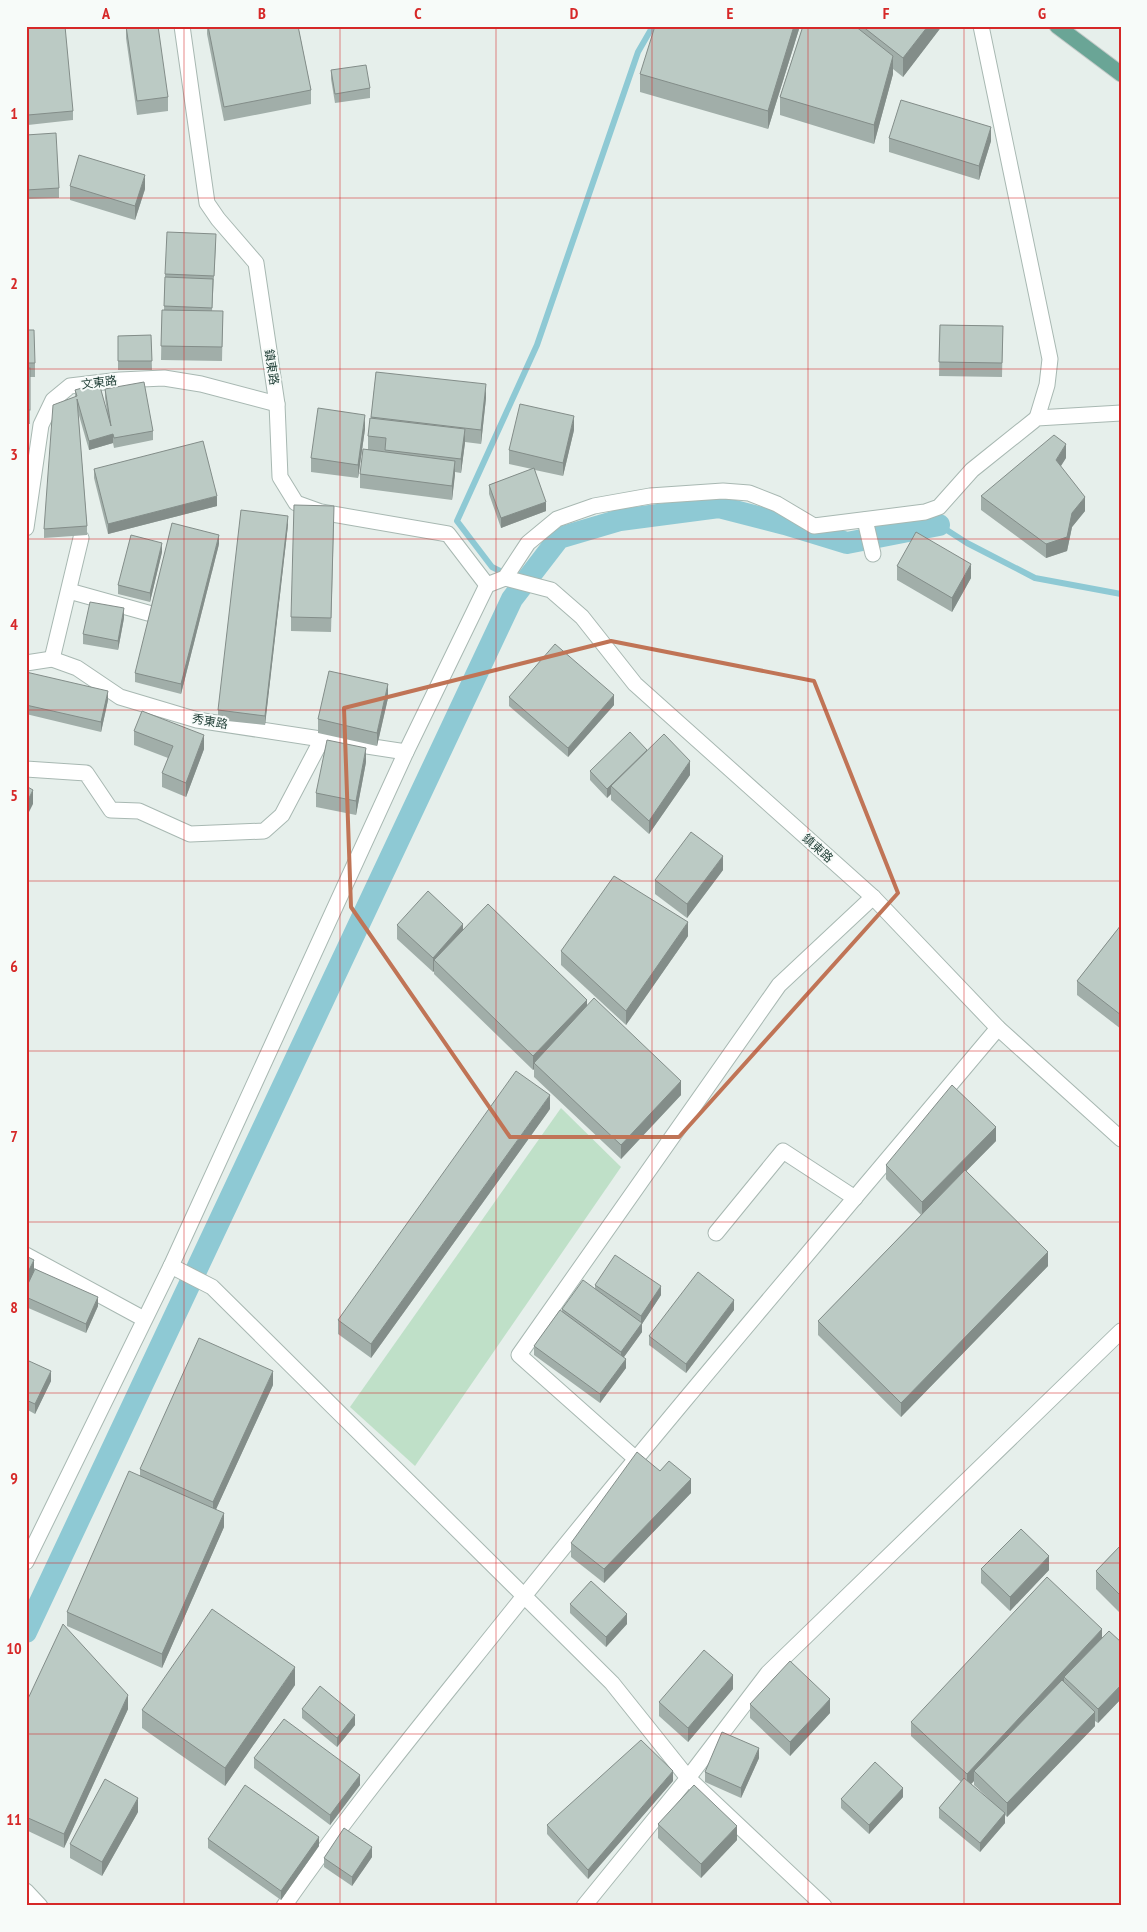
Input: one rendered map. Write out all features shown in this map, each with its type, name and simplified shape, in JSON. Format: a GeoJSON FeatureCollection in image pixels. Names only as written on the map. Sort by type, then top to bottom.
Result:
{"type":"FeatureCollection","features":[{"type":"Feature","properties":{"kind":"main road"},"geometry":{"type":"LineString","coordinates":[[1056,26],[1121,74]]}},
{"type":"Feature","properties":{"kind":"street","name":"鎮東路"},"geometry":{"type":"LineString","coordinates":[[182,26],[207,203],[218,219],[256,263],[277,404],[280,477],[296,503],[321,512],[448,534],[487,585]]}},
{"type":"Feature","properties":{"kind":"street"},"geometry":{"type":"LineString","coordinates":[[26,1562],[171,1266],[406,752],[487,585],[505,578],[528,543],[557,519],[594,506],[650,496],[723,491],[748,493],[777,504],[814,526],[925,512],[939,507],[972,470],[1037,418],[1048,385],[1050,359],[981,26]]}},
{"type":"Feature","properties":{"kind":"street","name":"文東路"},"geometry":{"type":"LineString","coordinates":[[26,528],[41,425],[53,400],[70,386],[120,380],[164,378],[201,384],[277,404]]}},
{"type":"Feature","properties":{"kind":"street"},"geometry":{"type":"LineString","coordinates":[[1037,418],[1121,413]]}},
{"type":"Feature","properties":{"kind":"street"},"geometry":{"type":"LineString","coordinates":[[865,520],[872,554]]}},
{"type":"Feature","properties":{"kind":"street"},"geometry":{"type":"LineString","coordinates":[[52,659],[81,538]]}},
{"type":"Feature","properties":{"kind":"street","name":"鎮東路"},"geometry":{"type":"LineString","coordinates":[[505,578],[551,590],[582,617],[635,684],[873,897],[998,1028],[1121,1139]]}},
{"type":"Feature","properties":{"kind":"street"},"geometry":{"type":"LineString","coordinates":[[69,591],[148,613]]}},
{"type":"Feature","properties":{"kind":"street","name":"秀東路"},"geometry":{"type":"LineString","coordinates":[[26,663],[52,659],[77,668],[120,697],[197,720],[406,752]]}},
{"type":"Feature","properties":{"kind":"street"},"geometry":{"type":"LineString","coordinates":[[26,769],[86,772],[111,810],[139,811],[190,834],[264,831],[282,815],[322,739]]}},
{"type":"Feature","properties":{"kind":"street"},"geometry":{"type":"LineString","coordinates":[[636,1458],[519,1355],[779,985],[873,897]]}},
{"type":"Feature","properties":{"kind":"street"},"geometry":{"type":"LineString","coordinates":[[284,1906],[332,1836],[636,1458],[998,1028]]}},
{"type":"Feature","properties":{"kind":"street"},"geometry":{"type":"LineString","coordinates":[[716,1233],[783,1151],[855,1198]]}},
{"type":"Feature","properties":{"kind":"street"},"geometry":{"type":"LineString","coordinates":[[26,1255],[144,1319]]}},
{"type":"Feature","properties":{"kind":"street"},"geometry":{"type":"LineString","coordinates":[[171,1266],[212,1287],[612,1683],[688,1778],[824,1906]]}},
{"type":"Feature","properties":{"kind":"street"},"geometry":{"type":"LineString","coordinates":[[584,1906],[688,1778],[768,1673],[1121,1331]]}},
{"type":"Feature","properties":{"kind":"street"},"geometry":{"type":"LineString","coordinates":[[26,1891],[40,1906]]}},
{"type":"Feature","properties":{"kind":"highlighted area"},"geometry":{"type":"Polygon","coordinates":[[[611,641],[814,681],[898,893],[679,1137],[510,1137],[351,907],[344,708],[611,641]]]}},
{"type":"Feature","properties":{"kind":"green space"},"geometry":{"type":"Polygon","coordinates":[[[561,1108],[621,1167],[415,1466],[350,1407],[561,1108]]]}},
{"type":"Feature","properties":{"kind":"building"},"geometry":{"type":"Polygon","coordinates":[[[26,26],[65,26],[73,111],[28,115],[26,93],[26,26]]]}},
{"type":"Feature","properties":{"kind":"building"},"geometry":{"type":"Polygon","coordinates":[[[126,26],[158,26],[168,97],[137,101],[126,26]]]}},
{"type":"Feature","properties":{"kind":"building"},"geometry":{"type":"Polygon","coordinates":[[[208,26],[298,26],[311,90],[224,107],[208,26]]]}},
{"type":"Feature","properties":{"kind":"building"},"geometry":{"type":"Polygon","coordinates":[[[655,26],[794,26],[768,111],[640,74],[655,26]]]}},
{"type":"Feature","properties":{"kind":"building"},"geometry":{"type":"Polygon","coordinates":[[[803,26],[855,26],[893,56],[874,125],[780,97],[803,26]]]}},
{"type":"Feature","properties":{"kind":"building"},"geometry":{"type":"Polygon","coordinates":[[[862,26],[928,26],[903,58],[862,26]]]}},
{"type":"Feature","properties":{"kind":"building"},"geometry":{"type":"Polygon","coordinates":[[[366,65],[370,88],[335,94],[331,70],[366,65]]]}},
{"type":"Feature","properties":{"kind":"building"},"geometry":{"type":"Polygon","coordinates":[[[901,100],[991,127],[979,166],[889,138],[901,100]]]}},
{"type":"Feature","properties":{"kind":"building"},"geometry":{"type":"Polygon","coordinates":[[[56,133],[59,188],[26,190],[26,135],[56,133]]]}},
{"type":"Feature","properties":{"kind":"building"},"geometry":{"type":"Polygon","coordinates":[[[79,155],[145,175],[135,206],[70,186],[79,155]]]}},
{"type":"Feature","properties":{"kind":"building"},"geometry":{"type":"Polygon","coordinates":[[[167,232],[216,234],[214,276],[165,274],[167,232]]]}},
{"type":"Feature","properties":{"kind":"building"},"geometry":{"type":"Polygon","coordinates":[[[165,277],[213,279],[212,308],[164,306],[165,277]]]}},
{"type":"Feature","properties":{"kind":"building"},"geometry":{"type":"Polygon","coordinates":[[[162,310],[223,311],[222,347],[161,346],[162,310]]]}},
{"type":"Feature","properties":{"kind":"building"},"geometry":{"type":"Polygon","coordinates":[[[940,325],[1003,326],[1002,363],[939,362],[940,325]]]}},
{"type":"Feature","properties":{"kind":"building"},"geometry":{"type":"Polygon","coordinates":[[[26,330],[34,330],[35,363],[26,363],[26,330]]]}},
{"type":"Feature","properties":{"kind":"building"},"geometry":{"type":"Polygon","coordinates":[[[151,335],[152,361],[118,361],[118,336],[151,335]]]}},
{"type":"Feature","properties":{"kind":"building"},"geometry":{"type":"Polygon","coordinates":[[[26,368],[30,368],[30,410],[26,410],[26,368]]]}},
{"type":"Feature","properties":{"kind":"building"},"geometry":{"type":"Polygon","coordinates":[[[376,372],[486,384],[481,430],[371,417],[376,372]]]}},
{"type":"Feature","properties":{"kind":"building"},"geometry":{"type":"Polygon","coordinates":[[[144,382],[153,431],[114,438],[113,434],[89,441],[77,399],[87,526],[44,529],[53,405],[77,396],[75,390],[99,383],[111,426],[105,389],[144,382]]]}},
{"type":"Feature","properties":{"kind":"building"},"geometry":{"type":"Polygon","coordinates":[[[520,404],[574,416],[563,463],[509,450],[520,404]]]}},
{"type":"Feature","properties":{"kind":"building"},"geometry":{"type":"Polygon","coordinates":[[[318,408],[365,415],[358,465],[311,458],[318,408]]]}},
{"type":"Feature","properties":{"kind":"building"},"geometry":{"type":"Polygon","coordinates":[[[370,418],[465,429],[461,459],[385,450],[386,438],[368,436],[370,418]]]}},
{"type":"Feature","properties":{"kind":"building"},"geometry":{"type":"Polygon","coordinates":[[[1054,435],[1066,444],[1056,460],[1085,497],[1072,513],[1067,537],[1046,544],[981,496],[1054,435]]]}},
{"type":"Feature","properties":{"kind":"building"},"geometry":{"type":"Polygon","coordinates":[[[203,441],[217,496],[108,524],[94,469],[203,441]]]}},
{"type":"Feature","properties":{"kind":"building"},"geometry":{"type":"Polygon","coordinates":[[[363,449],[455,461],[452,486],[360,474],[363,449]]]}},
{"type":"Feature","properties":{"kind":"building"},"geometry":{"type":"Polygon","coordinates":[[[534,468],[546,502],[501,518],[489,485],[534,468]]]}},
{"type":"Feature","properties":{"kind":"building"},"geometry":{"type":"Polygon","coordinates":[[[294,505],[334,506],[331,618],[291,617],[294,505]]]}},
{"type":"Feature","properties":{"kind":"building"},"geometry":{"type":"Polygon","coordinates":[[[241,510],[288,516],[265,716],[218,710],[241,510]]]}},
{"type":"Feature","properties":{"kind":"building"},"geometry":{"type":"Polygon","coordinates":[[[172,523],[219,535],[181,684],[135,673],[172,523]]]}},
{"type":"Feature","properties":{"kind":"building"},"geometry":{"type":"Polygon","coordinates":[[[916,532],[971,564],[952,598],[897,566],[916,532]]]}},
{"type":"Feature","properties":{"kind":"building"},"geometry":{"type":"Polygon","coordinates":[[[131,535],[162,543],[150,593],[118,585],[131,535]]]}},
{"type":"Feature","properties":{"kind":"building"},"geometry":{"type":"Polygon","coordinates":[[[90,602],[124,608],[118,641],[83,634],[90,602]]]}},
{"type":"Feature","properties":{"kind":"building"},"geometry":{"type":"Polygon","coordinates":[[[555,644],[614,695],[568,748],[509,697],[555,644]]]}},
{"type":"Feature","properties":{"kind":"building"},"geometry":{"type":"Polygon","coordinates":[[[329,671],[388,684],[377,733],[318,719],[329,671]]]}},
{"type":"Feature","properties":{"kind":"building"},"geometry":{"type":"Polygon","coordinates":[[[26,672],[108,691],[101,722],[26,705],[26,672]]]}},
{"type":"Feature","properties":{"kind":"building"},"geometry":{"type":"Polygon","coordinates":[[[142,711],[204,735],[186,783],[162,773],[173,746],[134,731],[142,711]]]}},
{"type":"Feature","properties":{"kind":"building"},"geometry":{"type":"Polygon","coordinates":[[[630,732],[647,750],[607,789],[590,771],[630,732]]]}},
{"type":"Feature","properties":{"kind":"building"},"geometry":{"type":"Polygon","coordinates":[[[664,734],[690,761],[649,821],[611,786],[664,734]]]}},
{"type":"Feature","properties":{"kind":"building"},"geometry":{"type":"Polygon","coordinates":[[[327,740],[366,748],[356,801],[316,793],[327,740]]]}},
{"type":"Feature","properties":{"kind":"building"},"geometry":{"type":"Polygon","coordinates":[[[26,786],[33,790],[26,804],[26,786]]]}},
{"type":"Feature","properties":{"kind":"building"},"geometry":{"type":"Polygon","coordinates":[[[691,832],[723,856],[687,904],[655,880],[691,832]]]}},
{"type":"Feature","properties":{"kind":"building"},"geometry":{"type":"Polygon","coordinates":[[[614,876],[688,922],[626,1011],[561,951],[614,876]]]}},
{"type":"Feature","properties":{"kind":"building"},"geometry":{"type":"Polygon","coordinates":[[[428,891],[463,924],[433,958],[397,925],[428,891]]]}},
{"type":"Feature","properties":{"kind":"building"},"geometry":{"type":"Polygon","coordinates":[[[488,904],[587,1000],[533,1056],[434,960],[488,904]]]}},
{"type":"Feature","properties":{"kind":"building"},"geometry":{"type":"Polygon","coordinates":[[[1121,925],[1121,1015],[1077,981],[1121,925]]]}},
{"type":"Feature","properties":{"kind":"building"},"geometry":{"type":"Polygon","coordinates":[[[594,998],[681,1081],[621,1145],[534,1063],[594,998]]]}},
{"type":"Feature","properties":{"kind":"building"},"geometry":{"type":"Polygon","coordinates":[[[516,1071],[550,1095],[371,1344],[338,1320],[516,1071]]]}},
{"type":"Feature","properties":{"kind":"building"},"geometry":{"type":"Polygon","coordinates":[[[952,1085],[996,1127],[922,1202],[886,1165],[952,1085]]]}},
{"type":"Feature","properties":{"kind":"building"},"geometry":{"type":"Polygon","coordinates":[[[965,1170],[1048,1252],[901,1403],[818,1321],[965,1170]]]}},
{"type":"Feature","properties":{"kind":"building"},"geometry":{"type":"Polygon","coordinates":[[[615,1255],[661,1286],[641,1316],[595,1285],[615,1255]]]}},
{"type":"Feature","properties":{"kind":"building"},"geometry":{"type":"Polygon","coordinates":[[[26,1256],[34,1260],[26,1276],[26,1256]]]}},
{"type":"Feature","properties":{"kind":"building"},"geometry":{"type":"Polygon","coordinates":[[[35,1269],[98,1297],[86,1324],[26,1297],[26,1288],[35,1269]]]}},
{"type":"Feature","properties":{"kind":"building"},"geometry":{"type":"Polygon","coordinates":[[[698,1272],[734,1300],[686,1364],[649,1336],[698,1272]]]}},
{"type":"Feature","properties":{"kind":"building"},"geometry":{"type":"Polygon","coordinates":[[[583,1280],[642,1323],[621,1352],[562,1309],[583,1280]]]}},
{"type":"Feature","properties":{"kind":"building"},"geometry":{"type":"Polygon","coordinates":[[[560,1310],[626,1359],[600,1394],[534,1346],[560,1310]]]}},
{"type":"Feature","properties":{"kind":"building"},"geometry":{"type":"Polygon","coordinates":[[[199,1338],[273,1371],[213,1502],[140,1469],[199,1338]]]}},
{"type":"Feature","properties":{"kind":"building"},"geometry":{"type":"Polygon","coordinates":[[[29,1361],[51,1371],[35,1404],[26,1400],[26,1367],[29,1361]]]}},
{"type":"Feature","properties":{"kind":"building"},"geometry":{"type":"Polygon","coordinates":[[[637,1452],[660,1471],[669,1461],[691,1479],[604,1569],[571,1543],[637,1452]]]}},
{"type":"Feature","properties":{"kind":"building"},"geometry":{"type":"Polygon","coordinates":[[[129,1471],[224,1513],[162,1654],[67,1612],[129,1471]]]}},
{"type":"Feature","properties":{"kind":"building"},"geometry":{"type":"Polygon","coordinates":[[[1021,1529],[1049,1556],[1010,1597],[981,1569],[1021,1529]]]}},
{"type":"Feature","properties":{"kind":"building"},"geometry":{"type":"Polygon","coordinates":[[[1121,1545],[1121,1596],[1096,1571],[1121,1545]]]}},
{"type":"Feature","properties":{"kind":"building"},"geometry":{"type":"Polygon","coordinates":[[[1047,1577],[1102,1629],[967,1774],[911,1722],[1047,1577]]]}},
{"type":"Feature","properties":{"kind":"building"},"geometry":{"type":"Polygon","coordinates":[[[591,1581],[627,1614],[606,1637],[570,1604],[591,1581]]]}},
{"type":"Feature","properties":{"kind":"building"},"geometry":{"type":"Polygon","coordinates":[[[212,1609],[295,1667],[225,1768],[142,1710],[212,1609]]]}},
{"type":"Feature","properties":{"kind":"building"},"geometry":{"type":"Polygon","coordinates":[[[63,1624],[128,1695],[64,1834],[26,1817],[26,1703],[63,1624]]]}},
{"type":"Feature","properties":{"kind":"building"},"geometry":{"type":"Polygon","coordinates":[[[1109,1631],[1121,1642],[1121,1685],[1098,1709],[1064,1677],[1109,1631]]]}},
{"type":"Feature","properties":{"kind":"building"},"geometry":{"type":"Polygon","coordinates":[[[704,1650],[733,1675],[688,1728],[659,1702],[704,1650]]]}},
{"type":"Feature","properties":{"kind":"building"},"geometry":{"type":"Polygon","coordinates":[[[790,1661],[830,1699],[790,1742],[750,1704],[790,1661]]]}},
{"type":"Feature","properties":{"kind":"building"},"geometry":{"type":"Polygon","coordinates":[[[1062,1680],[1095,1712],[1007,1803],[974,1771],[1062,1680]]]}},
{"type":"Feature","properties":{"kind":"building"},"geometry":{"type":"Polygon","coordinates":[[[320,1686],[355,1715],[337,1738],[302,1709],[320,1686]]]}},
{"type":"Feature","properties":{"kind":"building"},"geometry":{"type":"Polygon","coordinates":[[[284,1719],[360,1775],[330,1815],[254,1758],[284,1719]]]}},
{"type":"Feature","properties":{"kind":"building"},"geometry":{"type":"Polygon","coordinates":[[[722,1732],[759,1748],[741,1788],[705,1772],[722,1732]]]}},
{"type":"Feature","properties":{"kind":"building"},"geometry":{"type":"Polygon","coordinates":[[[641,1740],[673,1771],[588,1870],[547,1825],[641,1740]]]}},
{"type":"Feature","properties":{"kind":"building"},"geometry":{"type":"Polygon","coordinates":[[[875,1762],[903,1788],[869,1825],[841,1799],[875,1762]]]}},
{"type":"Feature","properties":{"kind":"building"},"geometry":{"type":"Polygon","coordinates":[[[964,1778],[1005,1813],[980,1843],[939,1808],[964,1778]]]}},
{"type":"Feature","properties":{"kind":"building"},"geometry":{"type":"Polygon","coordinates":[[[105,1779],[138,1798],[102,1862],[70,1844],[105,1779]]]}},
{"type":"Feature","properties":{"kind":"building"},"geometry":{"type":"Polygon","coordinates":[[[245,1785],[319,1837],[281,1891],[208,1839],[245,1785]]]}},
{"type":"Feature","properties":{"kind":"building"},"geometry":{"type":"Polygon","coordinates":[[[694,1785],[737,1826],[701,1864],[658,1824],[694,1785]]]}},
{"type":"Feature","properties":{"kind":"building"},"geometry":{"type":"Polygon","coordinates":[[[344,1828],[372,1847],[352,1877],[324,1858],[344,1828]]]}},
{"type":"Feature","properties":{"kind":"waterway"},"geometry":{"type":"LineString","coordinates":[[508,575],[492,567],[457,521],[537,345],[638,52],[653,26]]}},
{"type":"Feature","properties":{"kind":"waterway"},"geometry":{"type":"LineString","coordinates":[[26,1632],[512,599],[559,538],[620,520],[719,507],[785,524],[847,543],[939,525]]}},
{"type":"Feature","properties":{"kind":"waterway"},"geometry":{"type":"LineString","coordinates":[[939,525],[967,543],[1035,578],[1121,594]]}}]}
